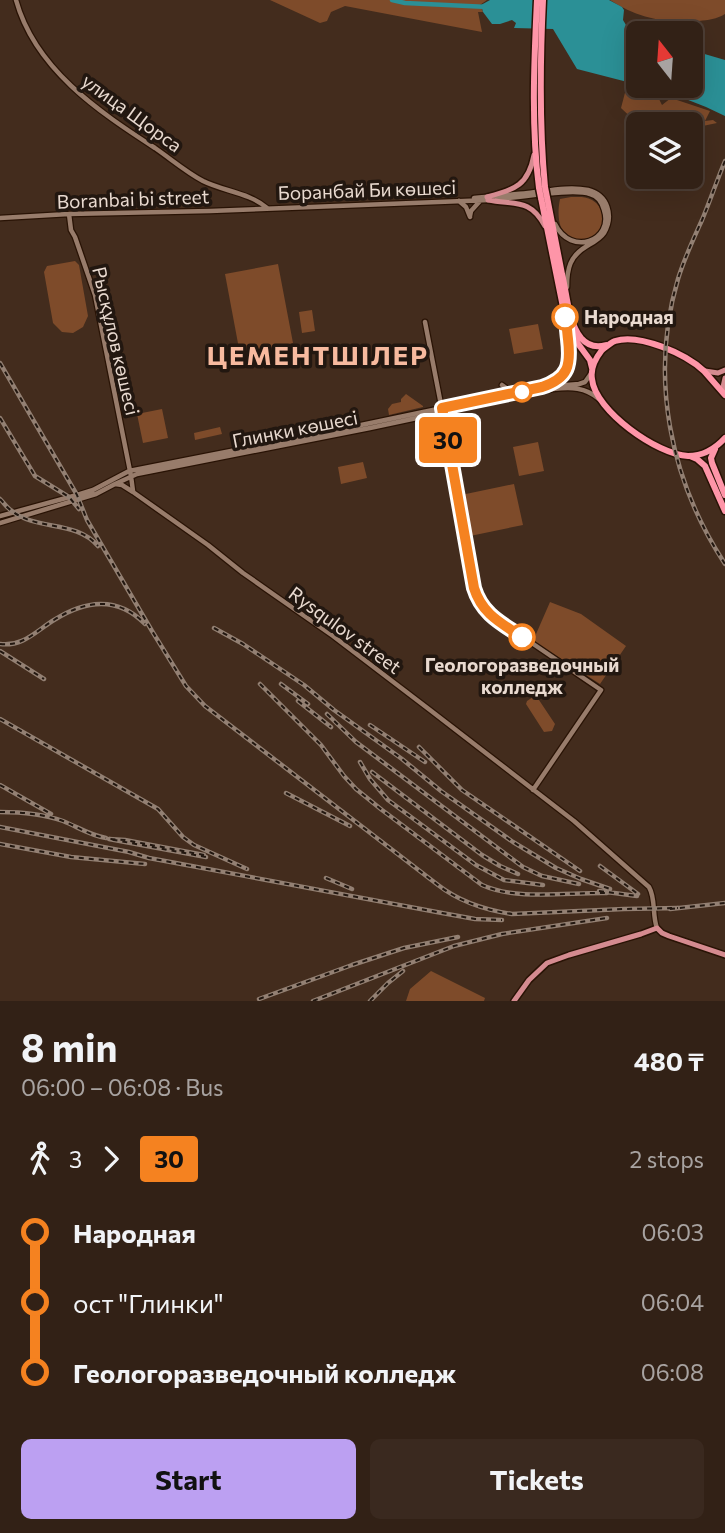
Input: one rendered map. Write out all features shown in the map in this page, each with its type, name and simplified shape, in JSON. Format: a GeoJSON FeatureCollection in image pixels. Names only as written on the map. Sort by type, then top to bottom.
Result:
{"type":"FeatureCollection","features":[{"type":"Feature","properties":{"kind":"highway"},"geometry":{"type":"LineString","coordinates":[[540,0],[535,149],[566,322],[590,360],[592,384],[599,399],[618,419],[641,436],[657,446],[697,459],[705,466],[725,511]]}},
{"type":"Feature","properties":{"kind":"highway"},"geometry":{"type":"LineString","coordinates":[[537,106],[542,187]]}},
{"type":"Feature","properties":{"kind":"highway"},"geometry":{"type":"LineString","coordinates":[[544,198],[571,317],[581,337],[591,345],[608,345]]}},
{"type":"Feature","properties":{"kind":"highway"},"geometry":{"type":"LineString","coordinates":[[592,370],[595,360],[608,345],[614,341],[631,340],[673,352],[703,370],[725,394]]}},
{"type":"Feature","properties":{"kind":"highway"},"geometry":{"type":"LineString","coordinates":[[725,438],[711,458],[725,495]]}},
{"type":"Feature","properties":{"kind":"highway"},"geometry":{"type":"LineString","coordinates":[[689,456],[715,449]]}},
{"type":"Feature","properties":{"kind":"main road"},"geometry":{"type":"LineString","coordinates":[[488,198],[509,191],[525,180],[530,172],[535,149]]}},
{"type":"Feature","properties":{"kind":"main road"},"geometry":{"type":"LineString","coordinates":[[488,198],[515,202],[530,208],[540,218],[549,238]]}},
{"type":"Feature","properties":{"kind":"main road"},"geometry":{"type":"LineString","coordinates":[[703,370],[718,373],[725,370]]}},
{"type":"Feature","properties":{"kind":"main road"},"geometry":{"type":"LineString","coordinates":[[725,378],[725,394]]}},
{"type":"Feature","properties":{"kind":"main road"},"geometry":{"type":"LineString","coordinates":[[514,1001],[529,980],[547,963],[657,928],[669,936],[725,954]]}},
{"type":"Feature","properties":{"kind":"street","name":"улица Щорса"},"geometry":{"type":"LineString","coordinates":[[16,0],[24,24],[43,56],[83,97],[200,179],[258,201],[267,208]]}},
{"type":"Feature","properties":{"kind":"street","name":"Боранбай Би көшесі"},"geometry":{"type":"LineString","coordinates":[[267,208],[455,201],[569,189],[591,191],[606,202],[610,214],[603,236],[598,238]]}},
{"type":"Feature","properties":{"kind":"street","name":"Боранбай Би көшесі"},"geometry":{"type":"LineString","coordinates":[[468,200],[480,201],[488,198]]}},
{"type":"Feature","properties":{"kind":"street"},"geometry":{"type":"LineString","coordinates":[[455,201],[464,204],[470,217],[471,211],[480,201]]}},
{"type":"Feature","properties":{"kind":"street","name":"Boranbai bi street"},"geometry":{"type":"LineString","coordinates":[[0,218],[267,208]]}},
{"type":"Feature","properties":{"kind":"street","name":"Рысқұлов көшесі"},"geometry":{"type":"LineString","coordinates":[[69,214],[71,230],[95,295],[133,492]]}},
{"type":"Feature","properties":{"kind":"street"},"geometry":{"type":"LineString","coordinates":[[550,215],[559,232],[567,240],[576,243],[598,238]]}},
{"type":"Feature","properties":{"kind":"street"},"geometry":{"type":"LineString","coordinates":[[567,295],[568,272],[572,259],[598,238]]}},
{"type":"Feature","properties":{"kind":"street"},"geometry":{"type":"LineString","coordinates":[[425,321],[477,598],[492,617],[601,690],[533,790]]}},
{"type":"Feature","properties":{"kind":"street"},"geometry":{"type":"LineString","coordinates":[[542,387],[560,378],[570,362],[566,322]]}},
{"type":"Feature","properties":{"kind":"street","name":"Глинки көшесі"},"geometry":{"type":"LineString","coordinates":[[442,410],[542,387],[585,383],[592,370]]}},
{"type":"Feature","properties":{"kind":"street"},"geometry":{"type":"LineString","coordinates":[[502,385],[518,393]]}},
{"type":"Feature","properties":{"kind":"street","name":"Глинки көшесі"},"geometry":{"type":"LineString","coordinates":[[0,516],[84,493],[130,473],[342,429],[565,387],[586,390],[599,399]]}},
{"type":"Feature","properties":{"kind":"street","name":"Глинки көшесі"},"geometry":{"type":"LineString","coordinates":[[0,523],[96,494],[130,473]]}},
{"type":"Feature","properties":{"kind":"street","name":"Rysqulov street"},"geometry":{"type":"LineString","coordinates":[[115,484],[133,492],[333,636],[574,821],[647,885],[652,892],[653,915],[657,928]]}},
{"type":"Feature","properties":{"kind":"shaded area"},"geometry":{"type":"Polygon","coordinates":[[[270,0],[487,0],[480,5],[483,12],[478,12],[482,32],[345,6],[331,12],[327,21],[320,23],[270,0]]]}},
{"type":"Feature","properties":{"kind":"shaded area"},"geometry":{"type":"Polygon","coordinates":[[[610,0],[725,0],[725,14],[699,21],[669,21],[641,15],[610,0]]]}},
{"type":"Feature","properties":{"kind":"shaded area"},"geometry":{"type":"Polygon","coordinates":[[[626,89],[626,98],[658,98],[662,105],[671,98],[710,111],[705,121],[713,120],[717,123],[703,126],[703,112],[626,113],[621,108],[626,89]]]}},
{"type":"Feature","properties":{"kind":"shaded area"},"geometry":{"type":"Polygon","coordinates":[[[560,199],[589,199],[600,208],[602,223],[591,238],[570,238],[562,229],[559,218],[560,199]]]}},
{"type":"Feature","properties":{"kind":"shaded area"},"geometry":{"type":"Polygon","coordinates":[[[75,261],[79,265],[88,316],[83,327],[73,333],[62,332],[53,323],[44,272],[47,266],[75,261]]]}},
{"type":"Feature","properties":{"kind":"shaded area"},"geometry":{"type":"Polygon","coordinates":[[[278,264],[293,343],[240,354],[225,274],[278,264]]]}},
{"type":"Feature","properties":{"kind":"shaded area"},"geometry":{"type":"Polygon","coordinates":[[[312,310],[315,331],[302,333],[299,312],[312,310]]]}},
{"type":"Feature","properties":{"kind":"shaded area"},"geometry":{"type":"Polygon","coordinates":[[[538,324],[543,349],[514,354],[509,329],[538,324]]]}},
{"type":"Feature","properties":{"kind":"shaded area"},"geometry":{"type":"Polygon","coordinates":[[[406,394],[423,407],[389,415],[388,409],[392,404],[401,402],[406,394]]]}},
{"type":"Feature","properties":{"kind":"shaded area"},"geometry":{"type":"Polygon","coordinates":[[[162,409],[168,438],[143,443],[137,414],[162,409]]]}},
{"type":"Feature","properties":{"kind":"shaded area"},"geometry":{"type":"Polygon","coordinates":[[[220,427],[222,434],[195,440],[194,433],[220,427]]]}},
{"type":"Feature","properties":{"kind":"shaded area"},"geometry":{"type":"Polygon","coordinates":[[[538,442],[544,471],[519,476],[513,447],[538,442]]]}},
{"type":"Feature","properties":{"kind":"shaded area"},"geometry":{"type":"Polygon","coordinates":[[[363,462],[367,478],[341,484],[338,467],[363,462]]]}},
{"type":"Feature","properties":{"kind":"shaded area"},"geometry":{"type":"Polygon","coordinates":[[[514,484],[523,525],[470,536],[461,495],[514,484]]]}},
{"type":"Feature","properties":{"kind":"shaded area"},"geometry":{"type":"Polygon","coordinates":[[[550,602],[581,614],[626,646],[600,684],[533,641],[550,602]]]}},
{"type":"Feature","properties":{"kind":"shaded area"},"geometry":{"type":"Polygon","coordinates":[[[533,697],[537,697],[555,724],[552,731],[544,732],[526,704],[533,697]]]}},
{"type":"Feature","properties":{"kind":"shaded area"},"geometry":{"type":"Polygon","coordinates":[[[431,971],[485,998],[484,1001],[406,1001],[410,989],[431,971]]]}},
{"type":"Feature","properties":{"kind":"water"},"geometry":{"type":"Polygon","coordinates":[[[490,0],[609,0],[624,10],[626,82],[577,69],[553,29],[514,28],[516,23],[512,20],[492,24],[481,5],[490,0]]]}},
{"type":"Feature","properties":{"kind":"water"},"geometry":{"type":"Polygon","coordinates":[[[704,54],[725,60],[725,116],[683,98],[704,98],[704,54]]]}},
{"type":"Feature","properties":{"kind":"waterway"},"geometry":{"type":"LineString","coordinates":[[392,0],[488,7]]}},
{"type":"Feature","properties":{"kind":"railway"},"geometry":{"type":"LineString","coordinates":[[725,161],[678,279],[669,316],[665,353],[670,427],[678,463],[690,498],[725,564]]}},
{"type":"Feature","properties":{"kind":"railway"},"geometry":{"type":"LineString","coordinates":[[0,363],[152,631],[186,686],[205,706],[438,885],[464,901],[512,914],[678,908]]}},
{"type":"Feature","properties":{"kind":"railway"},"geometry":{"type":"LineString","coordinates":[[0,418],[35,476],[69,497],[79,509]]}},
{"type":"Feature","properties":{"kind":"railway"},"geometry":{"type":"LineString","coordinates":[[0,499],[10,510],[22,517],[79,532],[98,546]]}},
{"type":"Feature","properties":{"kind":"railway"},"geometry":{"type":"LineString","coordinates":[[0,644],[22,641],[65,614],[89,605],[123,608],[145,624]]}},
{"type":"Feature","properties":{"kind":"railway"},"geometry":{"type":"LineString","coordinates":[[214,628],[304,685],[441,791],[513,842],[556,868],[610,889]]}},
{"type":"Feature","properties":{"kind":"railway"},"geometry":{"type":"LineString","coordinates":[[0,651],[44,679]]}},
{"type":"Feature","properties":{"kind":"railway"},"geometry":{"type":"LineString","coordinates":[[260,684],[321,745],[356,789],[482,885],[511,893],[607,893]]}},
{"type":"Feature","properties":{"kind":"railway"},"geometry":{"type":"LineString","coordinates":[[281,684],[308,704]]}},
{"type":"Feature","properties":{"kind":"railway"},"geometry":{"type":"LineString","coordinates":[[298,701],[331,727]]}},
{"type":"Feature","properties":{"kind":"railway"},"geometry":{"type":"LineString","coordinates":[[327,714],[356,742],[523,867],[542,876],[579,884]]}},
{"type":"Feature","properties":{"kind":"railway"},"geometry":{"type":"LineString","coordinates":[[0,719],[158,809],[183,837],[194,845],[247,869]]}},
{"type":"Feature","properties":{"kind":"railway"},"geometry":{"type":"LineString","coordinates":[[370,725],[425,762]]}},
{"type":"Feature","properties":{"kind":"railway"},"geometry":{"type":"LineString","coordinates":[[419,747],[462,790],[580,871]]}},
{"type":"Feature","properties":{"kind":"railway"},"geometry":{"type":"LineString","coordinates":[[360,762],[388,800],[476,865],[504,880],[543,885]]}},
{"type":"Feature","properties":{"kind":"railway"},"geometry":{"type":"LineString","coordinates":[[372,772],[482,855],[518,874]]}},
{"type":"Feature","properties":{"kind":"railway"},"geometry":{"type":"LineString","coordinates":[[0,785],[51,814]]}},
{"type":"Feature","properties":{"kind":"railway"},"geometry":{"type":"LineString","coordinates":[[286,793],[350,826]]}},
{"type":"Feature","properties":{"kind":"railway"},"geometry":{"type":"LineString","coordinates":[[0,812],[48,817],[106,838]]}},
{"type":"Feature","properties":{"kind":"railway"},"geometry":{"type":"LineString","coordinates":[[0,827],[442,913],[475,919],[502,920]]}},
{"type":"Feature","properties":{"kind":"railway"},"geometry":{"type":"LineString","coordinates":[[204,855],[109,839],[206,857]]}},
{"type":"Feature","properties":{"kind":"railway"},"geometry":{"type":"LineString","coordinates":[[0,844],[71,857],[145,864]]}},
{"type":"Feature","properties":{"kind":"railway"},"geometry":{"type":"LineString","coordinates":[[600,866],[638,894]]}},
{"type":"Feature","properties":{"kind":"railway"},"geometry":{"type":"LineString","coordinates":[[326,878],[352,889]]}},
{"type":"Feature","properties":{"kind":"railway"},"geometry":{"type":"LineString","coordinates":[[599,891],[637,896]]}},
{"type":"Feature","properties":{"kind":"railway"},"geometry":{"type":"LineString","coordinates":[[670,909],[725,903]]}},
{"type":"Feature","properties":{"kind":"railway"},"geometry":{"type":"LineString","coordinates":[[313,1001],[454,946],[502,934],[607,918]]}},
{"type":"Feature","properties":{"kind":"railway"},"geometry":{"type":"LineString","coordinates":[[259,999],[404,948],[458,937]]}},
{"type":"Feature","properties":{"kind":"railway"},"geometry":{"type":"LineString","coordinates":[[370,1001],[403,971]]}},
{"type":"Feature","properties":{"kind":"bus line","name":"30"},"geometry":{"type":"LineString","coordinates":[[522,637],[492,617],[477,598],[442,408],[542,387],[560,378],[570,362],[565,317]]}},
{"type":"Feature","properties":{"kind":"place","name":"Народная"},"geometry":{"type":"Point","coordinates":[565,317]}},
{"type":"Feature","properties":{"kind":"place","name":"Геологоразведочный колледж"},"geometry":{"type":"Point","coordinates":[522,637]}},
{"type":"Feature","properties":{"kind":"district","name":"ЦЕМЕНТШІЛЕР"},"geometry":{"type":"Point","coordinates":[318,356]}}]}
